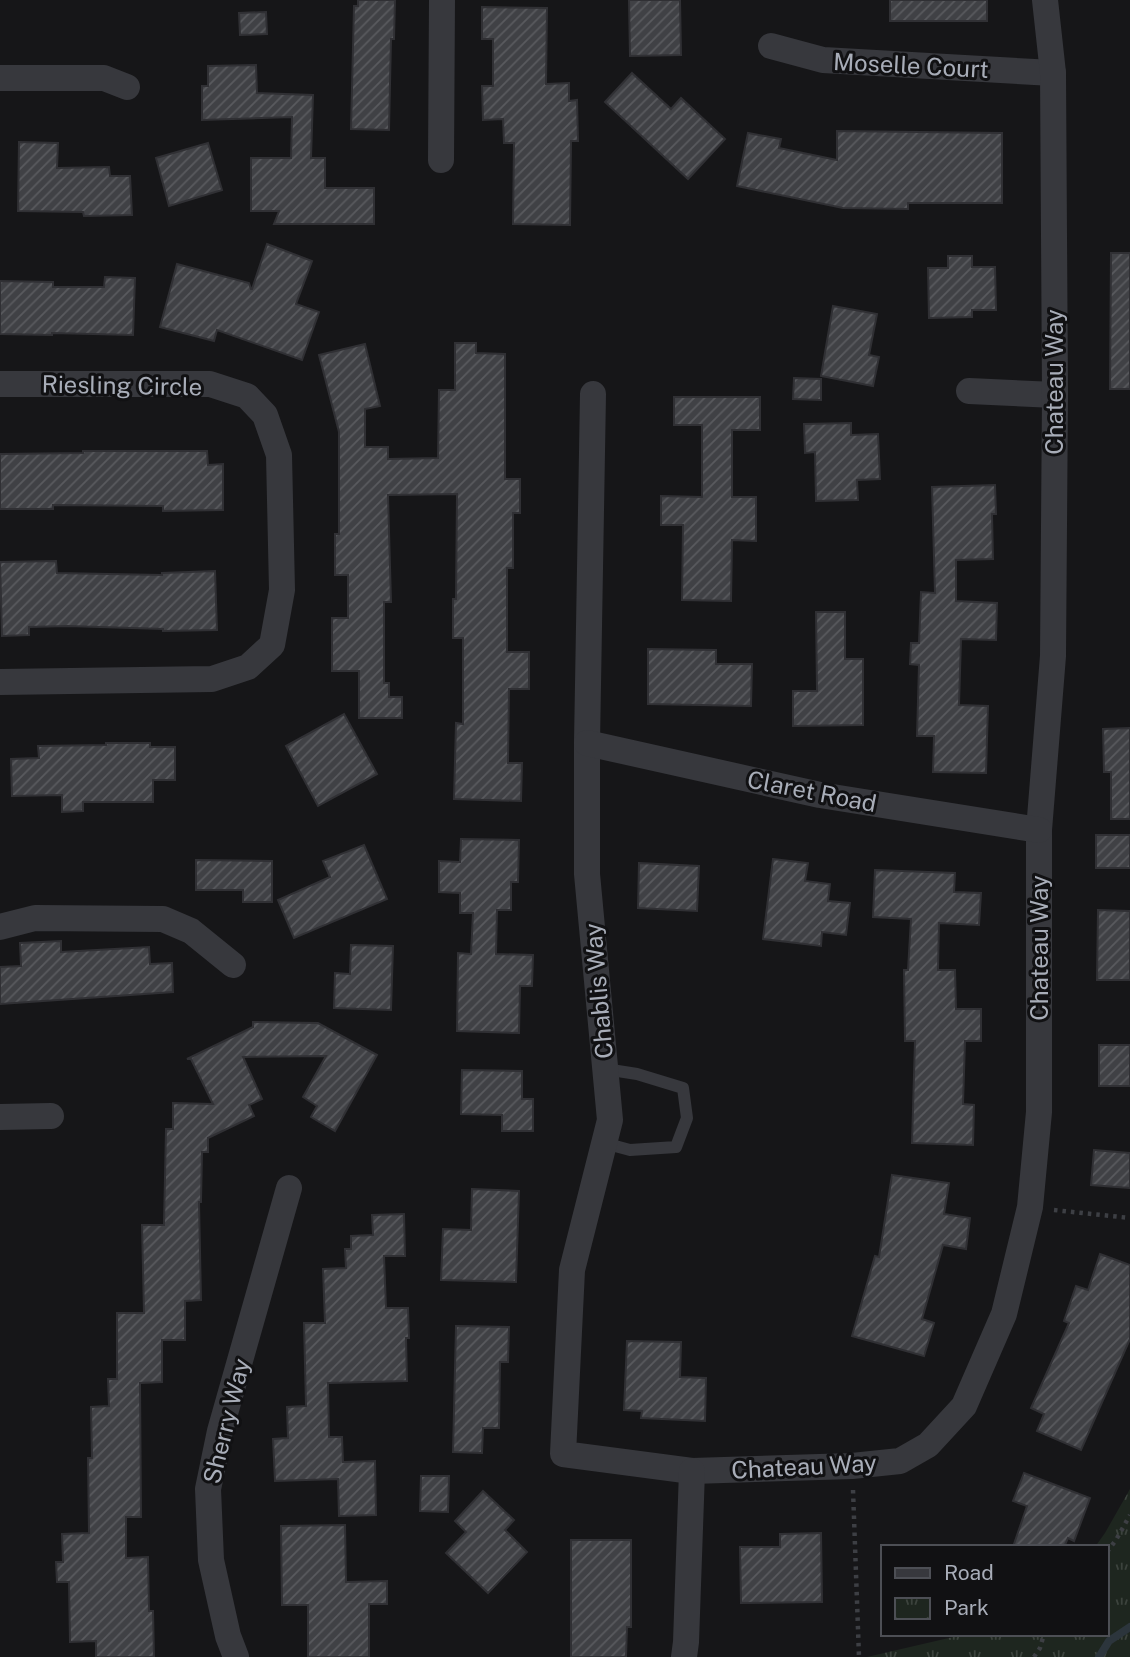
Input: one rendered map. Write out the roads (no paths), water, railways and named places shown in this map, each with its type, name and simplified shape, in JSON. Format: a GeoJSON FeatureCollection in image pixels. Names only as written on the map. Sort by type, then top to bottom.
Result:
{"type":"FeatureCollection","features":[{"type":"Feature","properties":{"kind":"street"},"geometry":{"type":"LineString","coordinates":[[441,160],[442,0]]}},
{"type":"Feature","properties":{"kind":"street","name":"Chateau Way"},"geometry":{"type":"LineString","coordinates":[[692,1471],[852,1466],[900,1461],[928,1445],[964,1406],[1004,1314],[1030,1207],[1039,1112],[1039,830],[1053,656],[1053,72],[1045,0]]}},
{"type":"Feature","properties":{"kind":"street","name":"Moselle Court"},"geometry":{"type":"LineString","coordinates":[[771,46],[823,60],[1053,72]]}},
{"type":"Feature","properties":{"kind":"street"},"geometry":{"type":"LineString","coordinates":[[0,78],[104,78],[127,87]]}},
{"type":"Feature","properties":{"kind":"street","name":"Riesling Circle"},"geometry":{"type":"LineString","coordinates":[[0,384],[210,384],[247,396],[265,415],[279,455],[282,590],[272,645],[248,667],[212,679],[0,682]]}},
{"type":"Feature","properties":{"kind":"street"},"geometry":{"type":"LineString","coordinates":[[969,391],[1055,395]]}},
{"type":"Feature","properties":{"kind":"street","name":"Chablis Way"},"geometry":{"type":"LineString","coordinates":[[593,394],[587,874],[610,1120],[572,1270],[564,1454],[692,1471]]}},
{"type":"Feature","properties":{"kind":"street","name":"Claret Road"},"geometry":{"type":"LineString","coordinates":[[587,743],[820,796],[1039,830]]}},
{"type":"Feature","properties":{"kind":"street"},"geometry":{"type":"LineString","coordinates":[[0,927],[36,918],[163,919],[191,931],[233,965]]}},
{"type":"Feature","properties":{"kind":"street"},"geometry":{"type":"LineString","coordinates":[[0,1117],[51,1116]]}},
{"type":"Feature","properties":{"kind":"street","name":"Sherry Way"},"geometry":{"type":"LineString","coordinates":[[236,1657],[228,1636],[211,1560],[208,1489],[220,1431],[289,1188]]}},
{"type":"Feature","properties":{"kind":"street"},"geometry":{"type":"LineString","coordinates":[[684,1657],[692,1471]]}},
{"type":"Feature","properties":{"kind":"lane"},"geometry":{"type":"LineString","coordinates":[[604,1143],[629,1150],[676,1147],[687,1118],[683,1088],[637,1074],[605,1069]]}},
{"type":"Feature","properties":{"kind":"waterway"},"geometry":{"type":"LineString","coordinates":[[1099,1657],[1109,1641],[1130,1627]]}}]}
